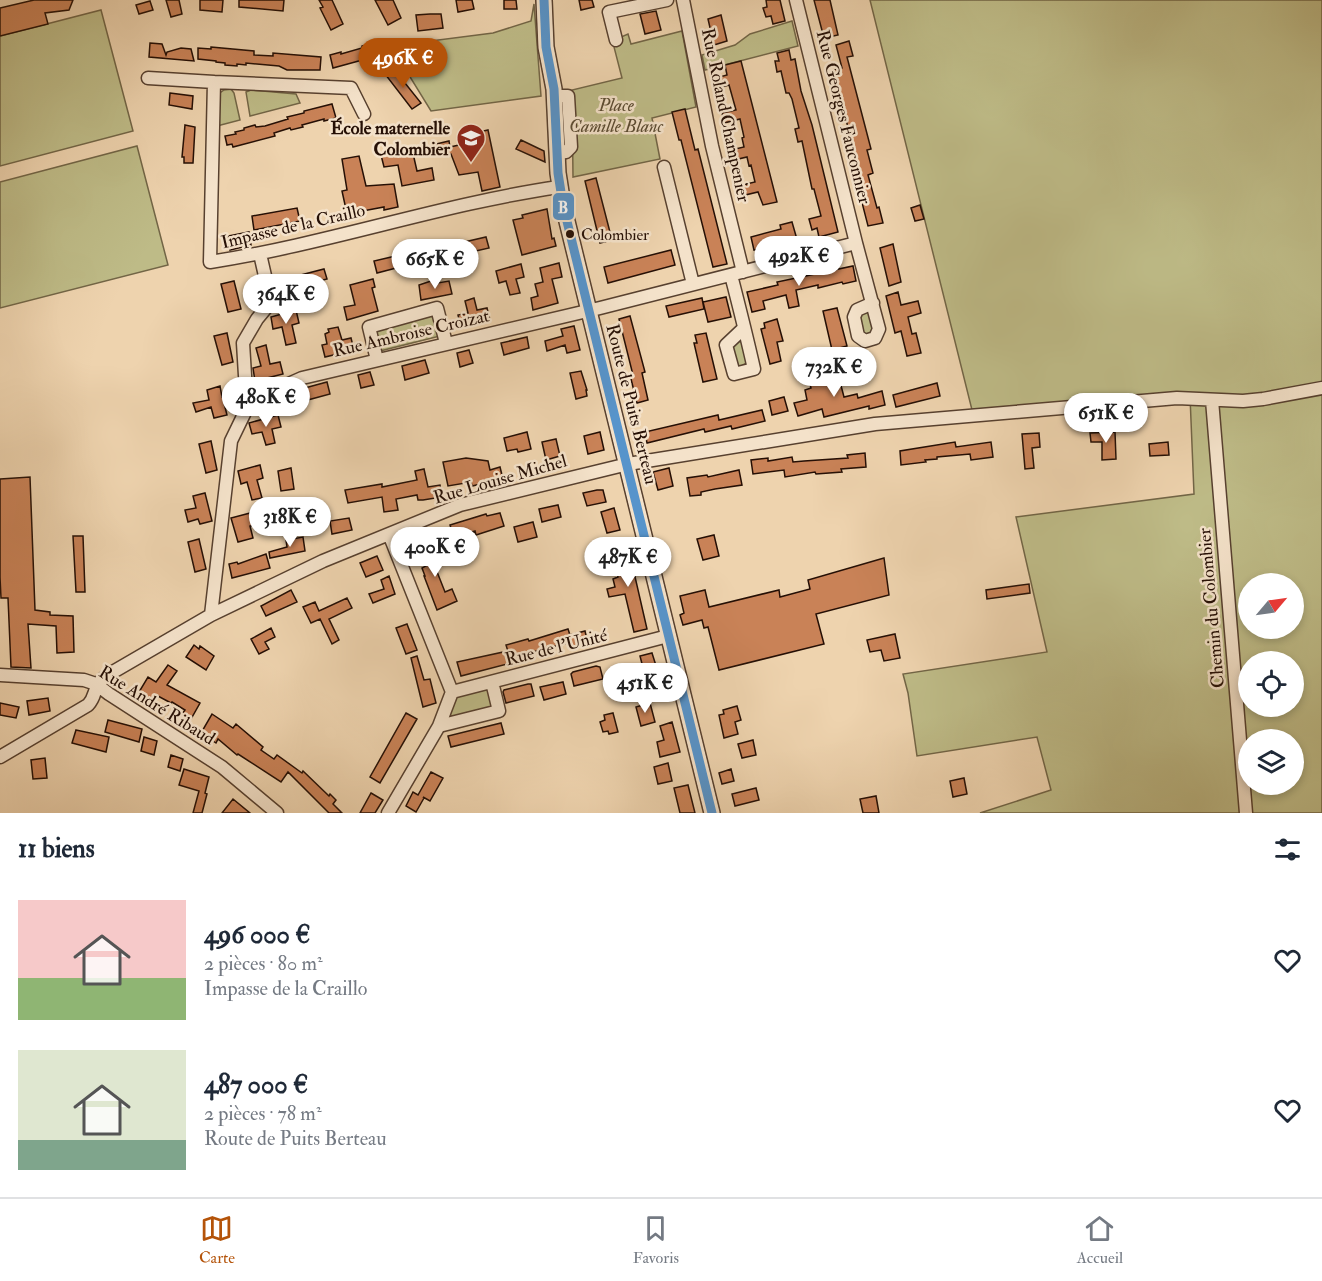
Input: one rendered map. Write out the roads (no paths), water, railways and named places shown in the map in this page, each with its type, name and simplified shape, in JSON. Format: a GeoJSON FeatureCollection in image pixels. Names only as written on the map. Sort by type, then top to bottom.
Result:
{"type":"FeatureCollection","features":[{"type":"Feature","properties":{"kind":"street","name":"Route de Puits Berteau"},"geometry":{"type":"LineString","coordinates":[[544,0],[546,47],[554,96],[559,187],[712,813]]}},
{"type":"Feature","properties":{"kind":"street"},"geometry":{"type":"LineString","coordinates":[[616,40],[609,12],[667,0]]}},
{"type":"Feature","properties":{"kind":"street","name":"Rue Roland Champenier"},"geometry":{"type":"LineString","coordinates":[[683,0],[737,273]]}},
{"type":"Feature","properties":{"kind":"street","name":"Rue Georges Fauconnier"},"geometry":{"type":"LineString","coordinates":[[796,0],[873,303]]}},
{"type":"Feature","properties":{"kind":"street"},"geometry":{"type":"LineString","coordinates":[[148,78],[351,88],[364,114]]}},
{"type":"Feature","properties":{"kind":"street","name":"Impasse de la Craillo"},"geometry":{"type":"LineString","coordinates":[[214,82],[210,262],[260,254],[432,212],[559,187]]}},
{"type":"Feature","properties":{"kind":"street"},"geometry":{"type":"LineString","coordinates":[[664,166],[693,284]]}},
{"type":"Feature","properties":{"kind":"street"},"geometry":{"type":"LineString","coordinates":[[589,310],[856,243]]}},
{"type":"Feature","properties":{"kind":"street"},"geometry":{"type":"LineString","coordinates":[[260,254],[271,302]]}},
{"type":"Feature","properties":{"kind":"street"},"geometry":{"type":"LineString","coordinates":[[737,273],[744,328]]}},
{"type":"Feature","properties":{"kind":"street"},"geometry":{"type":"LineString","coordinates":[[212,615],[231,441],[247,408],[243,343],[257,319],[271,302],[307,293]]}},
{"type":"Feature","properties":{"kind":"street"},"geometry":{"type":"LineString","coordinates":[[376,360],[369,327],[437,308],[446,343]]}},
{"type":"Feature","properties":{"kind":"street","name":"Rue Ambroise Croizat"},"geometry":{"type":"LineString","coordinates":[[247,408],[273,391],[302,378],[589,310]]}},
{"type":"Feature","properties":{"kind":"street","name":"Rue Louise Michel"},"geometry":{"type":"LineString","coordinates":[[96,684],[212,615],[323,561],[460,505],[628,464],[875,424],[1177,398],[1263,399],[1322,388]]}},
{"type":"Feature","properties":{"kind":"street","name":"Chemin du Colombier"},"geometry":{"type":"LineString","coordinates":[[1212,400],[1246,813]]}},
{"type":"Feature","properties":{"kind":"street"},"geometry":{"type":"LineString","coordinates":[[388,813],[439,726],[452,692],[389,534]]}},
{"type":"Feature","properties":{"kind":"street","name":"Rue de l'Unité"},"geometry":{"type":"LineString","coordinates":[[452,692],[668,636]]}},
{"type":"Feature","properties":{"kind":"street","name":"Rue André Ribaud"},"geometry":{"type":"LineString","coordinates":[[0,675],[74,679],[96,684],[222,767],[277,813]]}},
{"type":"Feature","properties":{"kind":"street"},"geometry":{"type":"LineString","coordinates":[[439,726],[499,711],[492,682]]}},
{"type":"Feature","properties":{"kind":"street"},"geometry":{"type":"LineString","coordinates":[[0,757],[88,705],[92,701],[96,684]]}},
{"type":"Feature","properties":{"kind":"place","name":"École maternelle Colombier"},"geometry":{"type":"Point","coordinates":[471,164]}},
{"type":"Feature","properties":{"kind":"place","name":"Colombier"},"geometry":{"type":"Point","coordinates":[570,234]}},
{"type":"Feature","properties":{"kind":"park label","name":"Place Camille Blanc"},"geometry":{"type":"Point","coordinates":[616,115]}}]}
